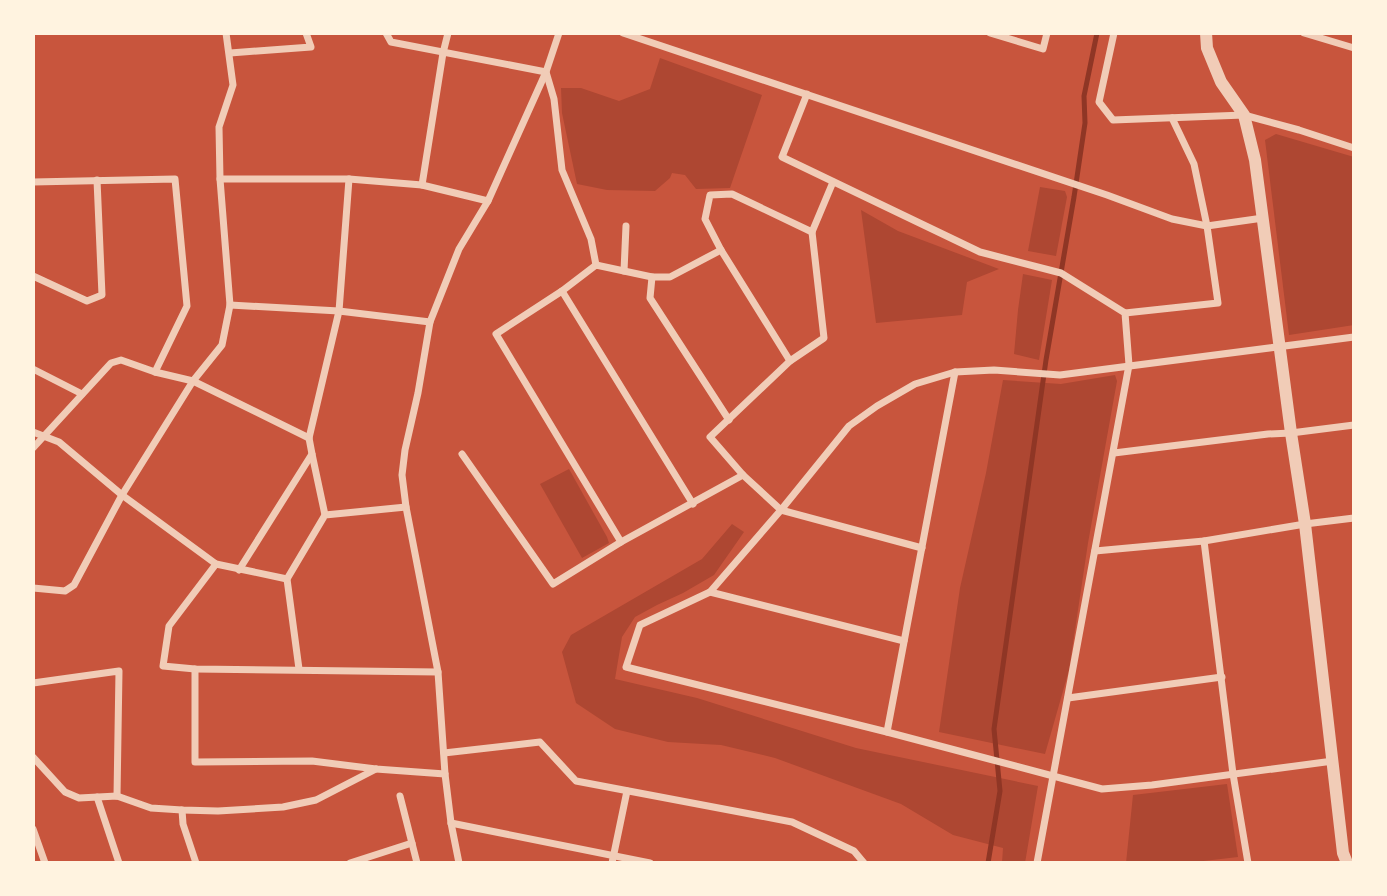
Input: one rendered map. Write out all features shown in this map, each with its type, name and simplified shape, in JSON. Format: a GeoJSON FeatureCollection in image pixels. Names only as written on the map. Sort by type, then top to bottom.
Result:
{"type":"FeatureCollection","features":[{"type":"Feature","properties":{"kind":"street"},"geometry":{"type":"LineString","coordinates":[[33,588],[65,591],[74,585],[122,495],[193,381],[222,345],[230,305],[220,179],[219,127],[233,86],[226,33]]}},
{"type":"Feature","properties":{"kind":"street"},"geometry":{"type":"LineString","coordinates":[[230,53],[311,47],[306,33]]}},
{"type":"Feature","properties":{"kind":"street"},"geometry":{"type":"LineString","coordinates":[[386,33],[391,42],[546,72]]}},
{"type":"Feature","properties":{"kind":"street"},"geometry":{"type":"LineString","coordinates":[[422,185],[448,33]]}},
{"type":"Feature","properties":{"kind":"street"},"geometry":{"type":"LineString","coordinates":[[459,863],[445,774],[438,671],[406,507],[402,475],[405,450],[430,322],[460,249],[488,201],[546,72],[559,33]]}},
{"type":"Feature","properties":{"kind":"street"},"geometry":{"type":"LineString","coordinates":[[623,33],[1172,219],[1207,226],[1263,218]]}},
{"type":"Feature","properties":{"kind":"street"},"geometry":{"type":"LineString","coordinates":[[990,33],[1043,49],[1047,33]]}},
{"type":"Feature","properties":{"kind":"street"},"geometry":{"type":"LineString","coordinates":[[1114,33],[1099,102],[1113,120],[1244,115],[1354,148]]}},
{"type":"Feature","properties":{"kind":"street"},"geometry":{"type":"LineString","coordinates":[[1206,33],[1208,48],[1221,82],[1244,115],[1255,160],[1305,524],[1342,853],[1347,863]]}},
{"type":"Feature","properties":{"kind":"street"},"geometry":{"type":"LineString","coordinates":[[1304,33],[1354,48]]}},
{"type":"Feature","properties":{"kind":"street"},"geometry":{"type":"LineString","coordinates":[[546,72],[554,99],[562,170],[591,239],[596,265]]}},
{"type":"Feature","properties":{"kind":"street"},"geometry":{"type":"LineString","coordinates":[[807,94],[782,158],[980,252],[1061,273],[1125,313],[1218,303],[1207,226],[1194,164],[1172,118]]}},
{"type":"Feature","properties":{"kind":"street"},"geometry":{"type":"LineString","coordinates":[[33,183],[175,179],[187,306],[155,372]]}},
{"type":"Feature","properties":{"kind":"street"},"geometry":{"type":"LineString","coordinates":[[220,179],[349,179],[422,185],[488,201]]}},
{"type":"Feature","properties":{"kind":"street"},"geometry":{"type":"LineString","coordinates":[[299,669],[287,579],[326,515],[309,438],[339,311],[349,179]]}},
{"type":"Feature","properties":{"kind":"street"},"geometry":{"type":"LineString","coordinates":[[33,276],[87,301],[102,295],[97,180]]}},
{"type":"Feature","properties":{"kind":"street"},"geometry":{"type":"LineString","coordinates":[[833,182],[811,232],[824,338],[790,361],[710,438],[743,475],[781,510],[922,548]]}},
{"type":"Feature","properties":{"kind":"street"},"geometry":{"type":"LineString","coordinates":[[790,361],[720,250],[705,219],[710,195],[732,194],[811,232]]}},
{"type":"Feature","properties":{"kind":"street"},"geometry":{"type":"LineString","coordinates":[[624,271],[626,226]]}},
{"type":"Feature","properties":{"kind":"street"},"geometry":{"type":"LineString","coordinates":[[621,542],[496,334],[596,265],[652,277],[670,277],[720,250]]}},
{"type":"Feature","properties":{"kind":"street"},"geometry":{"type":"LineString","coordinates":[[652,277],[650,298],[729,420]]}},
{"type":"Feature","properties":{"kind":"street"},"geometry":{"type":"LineString","coordinates":[[562,290],[692,504]]}},
{"type":"Feature","properties":{"kind":"street"},"geometry":{"type":"LineString","coordinates":[[230,305],[339,311],[430,322]]}},
{"type":"Feature","properties":{"kind":"street"},"geometry":{"type":"LineString","coordinates":[[1037,863],[1129,366],[1125,313]]}},
{"type":"Feature","properties":{"kind":"street"},"geometry":{"type":"LineString","coordinates":[[1333,761],[1102,789],[626,667],[640,625],[710,592],[849,426],[915,384],[955,372],[994,370],[1060,375],[1354,337]]}},
{"type":"Feature","properties":{"kind":"street"},"geometry":{"type":"LineString","coordinates":[[33,448],[111,363],[121,360],[193,381],[309,438]]}},
{"type":"Feature","properties":{"kind":"street"},"geometry":{"type":"LineString","coordinates":[[33,369],[82,394]]}},
{"type":"Feature","properties":{"kind":"street"},"geometry":{"type":"LineString","coordinates":[[887,732],[955,372]]}},
{"type":"Feature","properties":{"kind":"street"},"geometry":{"type":"LineString","coordinates":[[1114,453],[1354,425]]}},
{"type":"Feature","properties":{"kind":"street"},"geometry":{"type":"LineString","coordinates":[[33,432],[59,442],[122,495],[216,564],[287,579]]}},
{"type":"Feature","properties":{"kind":"street"},"geometry":{"type":"LineString","coordinates":[[239,570],[312,454]]}},
{"type":"Feature","properties":{"kind":"street"},"geometry":{"type":"LineString","coordinates":[[462,454],[553,584],[621,542],[743,475]]}},
{"type":"Feature","properties":{"kind":"street"},"geometry":{"type":"LineString","coordinates":[[326,515],[406,507]]}},
{"type":"Feature","properties":{"kind":"street"},"geometry":{"type":"LineString","coordinates":[[1095,551],[1204,541],[1354,518]]}},
{"type":"Feature","properties":{"kind":"street"},"geometry":{"type":"LineString","coordinates":[[1204,541],[1233,774],[1248,863]]}},
{"type":"Feature","properties":{"kind":"street"},"geometry":{"type":"LineString","coordinates":[[216,564],[169,626],[163,666],[195,669],[438,671]]}},
{"type":"Feature","properties":{"kind":"street"},"geometry":{"type":"LineString","coordinates":[[710,592],[904,641]]}},
{"type":"Feature","properties":{"kind":"street"},"geometry":{"type":"LineString","coordinates":[[195,669],[195,762],[312,761],[395,773],[445,774]]}},
{"type":"Feature","properties":{"kind":"street"},"geometry":{"type":"LineString","coordinates":[[33,683],[119,671],[117,796]]}},
{"type":"Feature","properties":{"kind":"street"},"geometry":{"type":"LineString","coordinates":[[1068,698],[1222,677]]}},
{"type":"Feature","properties":{"kind":"street"},"geometry":{"type":"LineString","coordinates":[[444,754],[540,742],[576,781],[792,822],[854,851],[864,863]]}},
{"type":"Feature","properties":{"kind":"street"},"geometry":{"type":"LineString","coordinates":[[33,757],[65,792],[79,798],[117,796],[151,808],[182,810],[283,807],[316,800],[376,769]]}},
{"type":"Feature","properties":{"kind":"street"},"geometry":{"type":"LineString","coordinates":[[613,859],[627,791]]}},
{"type":"Feature","properties":{"kind":"street"},"geometry":{"type":"LineString","coordinates":[[400,796],[417,863]]}},
{"type":"Feature","properties":{"kind":"street"},"geometry":{"type":"LineString","coordinates":[[97,797],[119,863]]}},
{"type":"Feature","properties":{"kind":"street"},"geometry":{"type":"LineString","coordinates":[[182,810],[183,824],[196,863]]}},
{"type":"Feature","properties":{"kind":"street"},"geometry":{"type":"LineString","coordinates":[[451,824],[613,859],[650,863]]}},
{"type":"Feature","properties":{"kind":"street"},"geometry":{"type":"LineString","coordinates":[[33,829],[45,863]]}},
{"type":"Feature","properties":{"kind":"street"},"geometry":{"type":"LineString","coordinates":[[350,863],[412,843]]}},
{"type":"Feature","properties":{"kind":"shaded area"},"geometry":{"type":"Polygon","coordinates":[[[660,58],[762,95],[730,188],[696,189],[685,175],[672,173],[655,191],[607,190],[577,184],[562,113],[561,88],[581,88],[619,101],[650,89],[660,58]]]}},
{"type":"Feature","properties":{"kind":"shaded area"},"geometry":{"type":"Polygon","coordinates":[[[1276,134],[1354,157],[1354,325],[1289,335],[1265,140],[1276,134]]]}},
{"type":"Feature","properties":{"kind":"shaded area"},"geometry":{"type":"Polygon","coordinates":[[[1040,187],[1065,191],[1067,197],[1056,256],[1028,251],[1040,187]]]}},
{"type":"Feature","properties":{"kind":"shaded area"},"geometry":{"type":"Polygon","coordinates":[[[861,210],[898,231],[999,269],[967,282],[962,315],[876,323],[861,210]]]}},
{"type":"Feature","properties":{"kind":"shaded area"},"geometry":{"type":"Polygon","coordinates":[[[1023,274],[1052,280],[1039,360],[1014,354],[1023,274]]]}},
{"type":"Feature","properties":{"kind":"shaded area"},"geometry":{"type":"Polygon","coordinates":[[[1115,375],[1117,381],[1069,670],[1045,754],[939,732],[960,588],[986,473],[1003,380],[1061,384],[1115,375]]]}},
{"type":"Feature","properties":{"kind":"shaded area"},"geometry":{"type":"Polygon","coordinates":[[[569,469],[609,543],[582,558],[540,484],[569,469]]]}},
{"type":"Feature","properties":{"kind":"shaded area"},"geometry":{"type":"Polygon","coordinates":[[[732,524],[744,532],[714,575],[635,617],[622,637],[615,679],[697,698],[856,748],[1038,786],[1025,863],[1002,863],[1003,848],[953,835],[901,804],[775,758],[721,745],[668,742],[615,729],[576,703],[562,652],[571,635],[702,559],[732,524]]]}},
{"type":"Feature","properties":{"kind":"shaded area"},"geometry":{"type":"Polygon","coordinates":[[[1227,784],[1238,857],[1186,863],[1126,863],[1133,795],[1227,784]]]}},
{"type":"Feature","properties":{"kind":"waterway"},"geometry":{"type":"LineString","coordinates":[[988,863],[1000,791],[994,729],[1046,360],[1085,123],[1084,96],[1097,33]]}}]}
